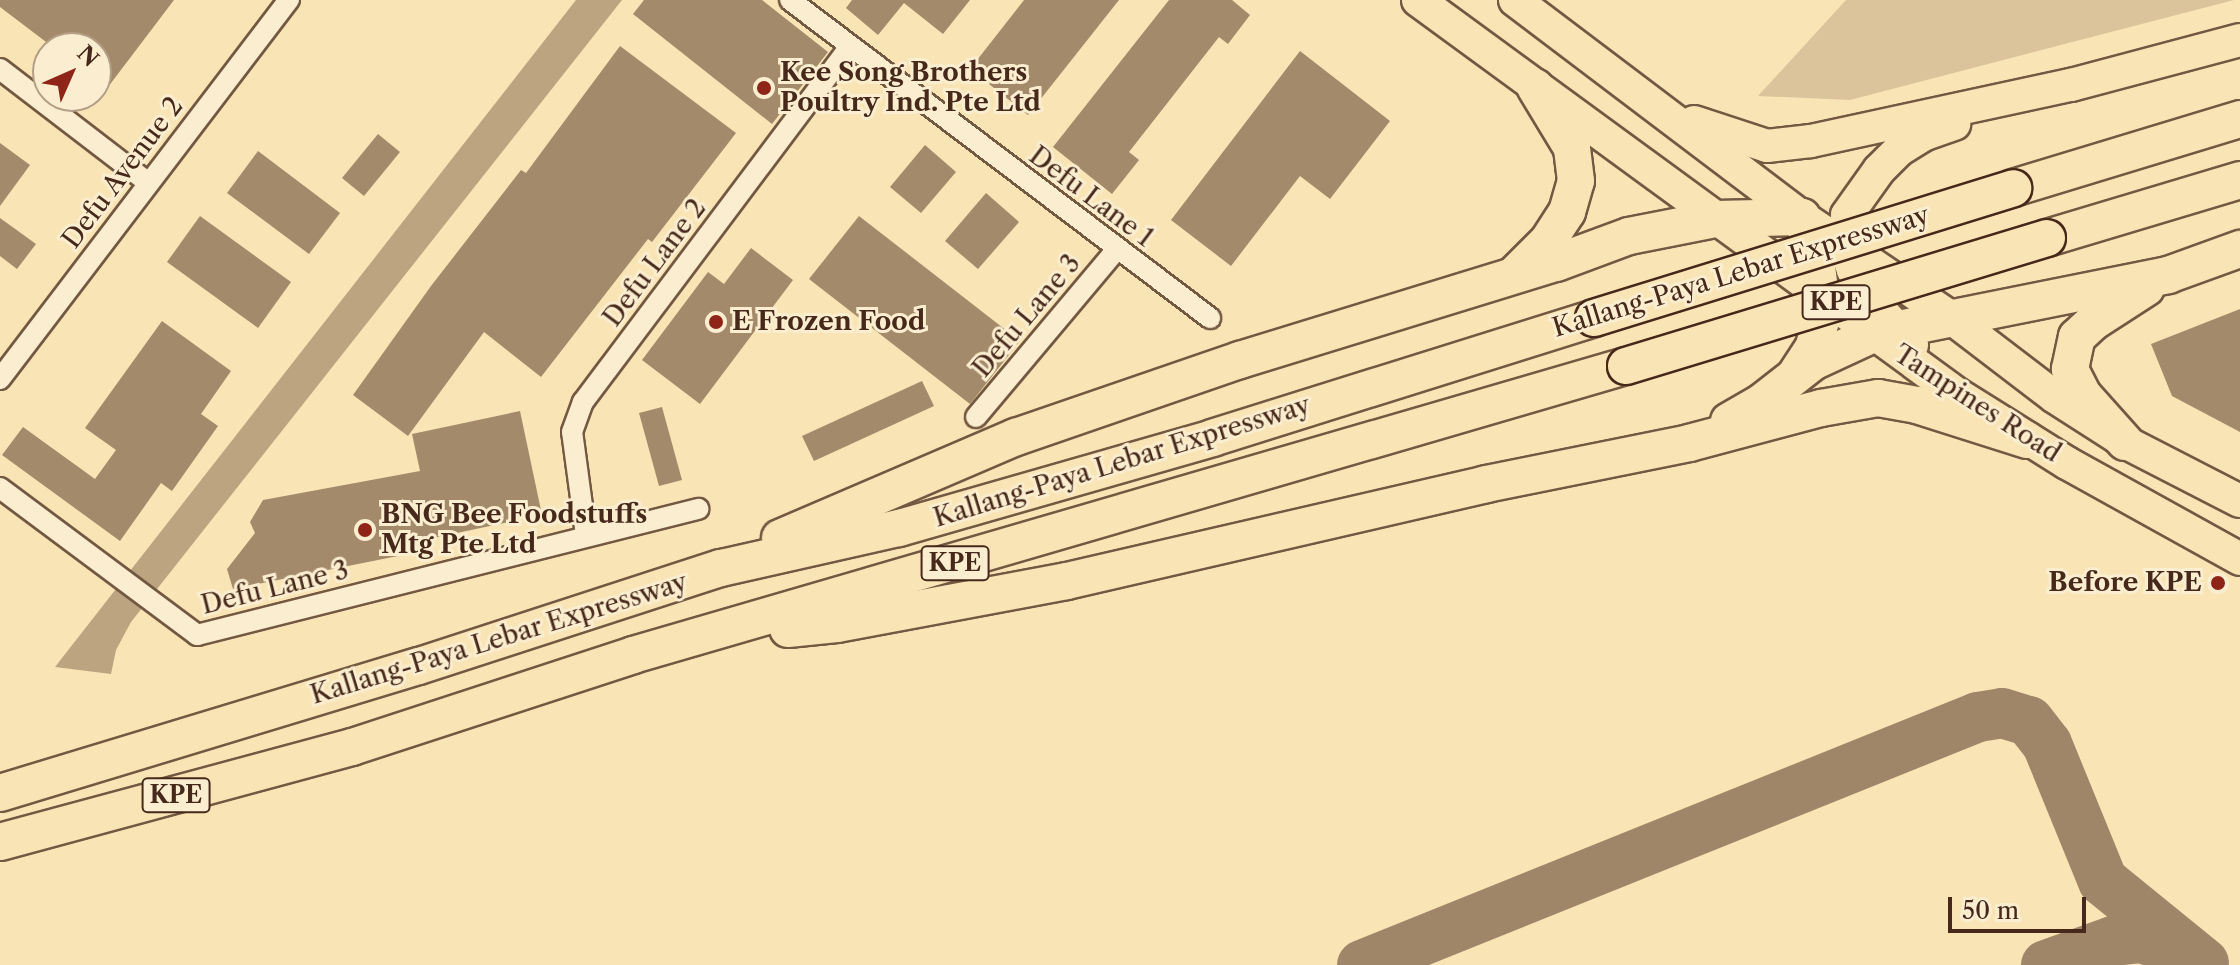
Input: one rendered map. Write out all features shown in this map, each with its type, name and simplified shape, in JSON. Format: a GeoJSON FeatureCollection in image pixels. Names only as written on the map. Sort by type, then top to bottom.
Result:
{"type":"FeatureCollection","features":[{"type":"Feature","properties":{"kind":"highway"},"geometry":{"type":"LineString","coordinates":[[1516,273],[1548,241],[1567,212],[1576,181],[1572,148],[1535,87]]}},
{"type":"Feature","properties":{"kind":"highway","name":"Kallang-Paya Lebar Expressway"},"geometry":{"type":"LineString","coordinates":[[0,793],[419,666],[721,568],[899,528],[1212,438],[2240,119]]}},
{"type":"Feature","properties":{"kind":"highway","name":"Kallang-Paya Lebar Expressway"},"geometry":{"type":"LineString","coordinates":[[0,842],[352,747],[571,674],[1224,485],[2240,180]]}},
{"type":"Feature","properties":{"kind":"highway"},"geometry":{"type":"LineString","coordinates":[[721,568],[779,539],[1016,437],[1240,360],[1556,263],[1629,236],[1716,219],[1802,217],[1817,266],[1821,295],[1820,330],[1797,373]]}},
{"type":"Feature","properties":{"kind":"highway"},"geometry":{"type":"LineString","coordinates":[[1689,443],[1762,402],[1813,362],[1885,331],[2168,275],[2240,249]]}},
{"type":"Feature","properties":{"kind":"highway"},"geometry":{"type":"LineString","coordinates":[[2125,442],[2083,395],[2070,369],[2077,337],[2093,322],[2168,275]]}},
{"type":"Feature","properties":{"kind":"highway"},"geometry":{"type":"LineString","coordinates":[[686,641],[837,624],[1067,581],[1486,484],[1689,443],[1821,408],[1878,398],[1917,405],[2027,440]]}},
{"type":"Feature","properties":{"kind":"main road","name":"Tampines Road"},"geometry":{"type":"LineString","coordinates":[[1418,0],[1821,295],[1885,331],[1950,382],[1957,394],[2027,440],[2240,559]]}},
{"type":"Feature","properties":{"kind":"main road","name":"Tampines Road"},"geometry":{"type":"LineString","coordinates":[[1515,0],[1802,217],[1949,316],[2055,397],[2125,442],[2240,501]]}},
{"type":"Feature","properties":{"kind":"main road"},"geometry":{"type":"LineString","coordinates":[[1654,105],[1722,134],[1767,146],[1811,141],[2071,85],[2240,40]]}},
{"type":"Feature","properties":{"kind":"main road"},"geometry":{"type":"LineString","coordinates":[[1885,331],[1853,270],[1845,246],[1847,215],[1879,170],[1899,150],[1925,134],[2071,85]]}},
{"type":"Feature","properties":{"kind":"street","name":"Defu Avenue 2"},"geometry":{"type":"LineString","coordinates":[[0,379],[147,182],[289,0]]}},
{"type":"Feature","properties":{"kind":"street","name":"Defu Lane 1"},"geometry":{"type":"LineString","coordinates":[[790,0],[1210,318]]}},
{"type":"Feature","properties":{"kind":"street","name":"Defu Lane 2"},"geometry":{"type":"LineString","coordinates":[[586,535],[572,432],[583,402],[850,47]]}},
{"type":"Feature","properties":{"kind":"street"},"geometry":{"type":"LineString","coordinates":[[0,69],[147,182]]}},
{"type":"Feature","properties":{"kind":"street","name":"Defu Lane 3"},"geometry":{"type":"LineString","coordinates":[[976,417],[1117,249]]}},
{"type":"Feature","properties":{"kind":"street","name":"Defu Lane 3"},"geometry":{"type":"LineString","coordinates":[[0,488],[197,635],[698,509]]}},
{"type":"Feature","properties":{"kind":"shaded area"},"geometry":{"type":"Polygon","coordinates":[[[576,0],[622,0],[131,622],[116,650],[111,674],[55,667],[576,0]]]}},
{"type":"Feature","properties":{"kind":"shaded area"},"geometry":{"type":"Polygon","coordinates":[[[1846,0],[2234,0],[1850,100],[1758,96],[1846,0]]]}},
{"type":"Feature","properties":{"kind":"building"},"geometry":{"type":"Polygon","coordinates":[[[0,0],[174,0],[112,82],[112,32],[33,32],[0,7],[0,0]]]}},
{"type":"Feature","properties":{"kind":"building","name":"Kee Song Brothers Poultry Ind. Pte Ltd"},"geometry":{"type":"Polygon","coordinates":[[[644,0],[762,0],[828,52],[772,124],[633,14],[644,0]]]}},
{"type":"Feature","properties":{"kind":"building"},"geometry":{"type":"Polygon","coordinates":[[[852,0],[970,0],[943,34],[904,3],[878,35],[846,8],[852,0]]]}},
{"type":"Feature","properties":{"kind":"building"},"geometry":{"type":"Polygon","coordinates":[[[1024,0],[1119,0],[1028,115],[970,69],[1024,0]]]}},
{"type":"Feature","properties":{"kind":"building"},"geometry":{"type":"Polygon","coordinates":[[[1169,0],[1232,0],[1250,15],[1228,44],[1219,37],[1129,152],[1139,160],[1112,194],[1053,147],[1169,0]]]}},
{"type":"Feature","properties":{"kind":"building"},"geometry":{"type":"Polygon","coordinates":[[[620,46],[736,133],[652,242],[648,239],[541,377],[484,332],[408,436],[353,395],[431,286],[521,170],[526,173],[620,46]]]}},
{"type":"Feature","properties":{"kind":"building"},"geometry":{"type":"Polygon","coordinates":[[[1300,51],[1390,121],[1330,199],[1300,176],[1231,266],[1171,220],[1300,51]]]}},
{"type":"Feature","properties":{"kind":"building"},"geometry":{"type":"Polygon","coordinates":[[[378,134],[400,152],[364,196],[342,178],[378,134]]]}},
{"type":"Feature","properties":{"kind":"building"},"geometry":{"type":"Polygon","coordinates":[[[0,143],[30,165],[0,206],[0,143]]]}},
{"type":"Feature","properties":{"kind":"building"},"geometry":{"type":"Polygon","coordinates":[[[925,145],[956,172],[921,213],[890,187],[925,145]]]}},
{"type":"Feature","properties":{"kind":"building"},"geometry":{"type":"Polygon","coordinates":[[[258,151],[340,213],[309,254],[227,193],[258,151]]]}},
{"type":"Feature","properties":{"kind":"building"},"geometry":{"type":"Polygon","coordinates":[[[986,193],[1019,222],[978,269],[945,241],[986,193]]]}},
{"type":"Feature","properties":{"kind":"building"},"geometry":{"type":"Polygon","coordinates":[[[200,216],[291,282],[258,328],[167,262],[200,216]]]}},
{"type":"Feature","properties":{"kind":"building"},"geometry":{"type":"Polygon","coordinates":[[[859,216],[1020,341],[970,404],[809,279],[859,216]]]}},
{"type":"Feature","properties":{"kind":"building"},"geometry":{"type":"Polygon","coordinates":[[[0,218],[36,244],[17,269],[0,256],[0,218]]]}},
{"type":"Feature","properties":{"kind":"building","name":"E Frozen Food"},"geometry":{"type":"Polygon","coordinates":[[[751,248],[793,280],[700,404],[642,360],[708,272],[724,284],[751,248]]]}},
{"type":"Feature","properties":{"kind":"building"},"geometry":{"type":"Polygon","coordinates":[[[2240,309],[2240,432],[2172,396],[2151,344],[2240,309]]]}},
{"type":"Feature","properties":{"kind":"building"},"geometry":{"type":"Polygon","coordinates":[[[162,321],[231,371],[201,414],[218,426],[172,491],[161,483],[120,541],[2,455],[23,427],[95,479],[116,450],[85,428],[162,321]]]}},
{"type":"Feature","properties":{"kind":"building"},"geometry":{"type":"Polygon","coordinates":[[[922,381],[934,406],[814,461],[802,436],[922,381]]]}},
{"type":"Feature","properties":{"kind":"building"},"geometry":{"type":"Polygon","coordinates":[[[662,407],[682,480],[659,486],[639,413],[662,407]]]}},
{"type":"Feature","properties":{"kind":"building"},"geometry":{"type":"Polygon","coordinates":[[[520,411],[542,515],[424,540],[428,550],[233,589],[227,569],[255,533],[250,522],[263,500],[420,471],[412,434],[520,411]]]}},
{"type":"Feature","properties":{"kind":"taxiway"},"geometry":{"type":"LineString","coordinates":[[1362,965],[1978,717],[2002,713],[2029,721],[2047,744],[2103,881],[2204,963]]}},
{"type":"Feature","properties":{"kind":"taxiway"},"geometry":{"type":"LineString","coordinates":[[2046,965],[2113,941],[2142,938],[2186,954]]}},
{"type":"Feature","properties":{"kind":"place","name":"Kee Song Brothers Poultry Ind. Pte Ltd"},"geometry":{"type":"Point","coordinates":[764,88]}},
{"type":"Feature","properties":{"kind":"place","name":"E Frozen Food"},"geometry":{"type":"Point","coordinates":[716,322]}},
{"type":"Feature","properties":{"kind":"place","name":"BNG Bee Foodstuffs Mtg Pte Ltd"},"geometry":{"type":"Point","coordinates":[365,530]}},
{"type":"Feature","properties":{"kind":"place","name":"Before KPE"},"geometry":{"type":"Point","coordinates":[2218,583]}}]}
